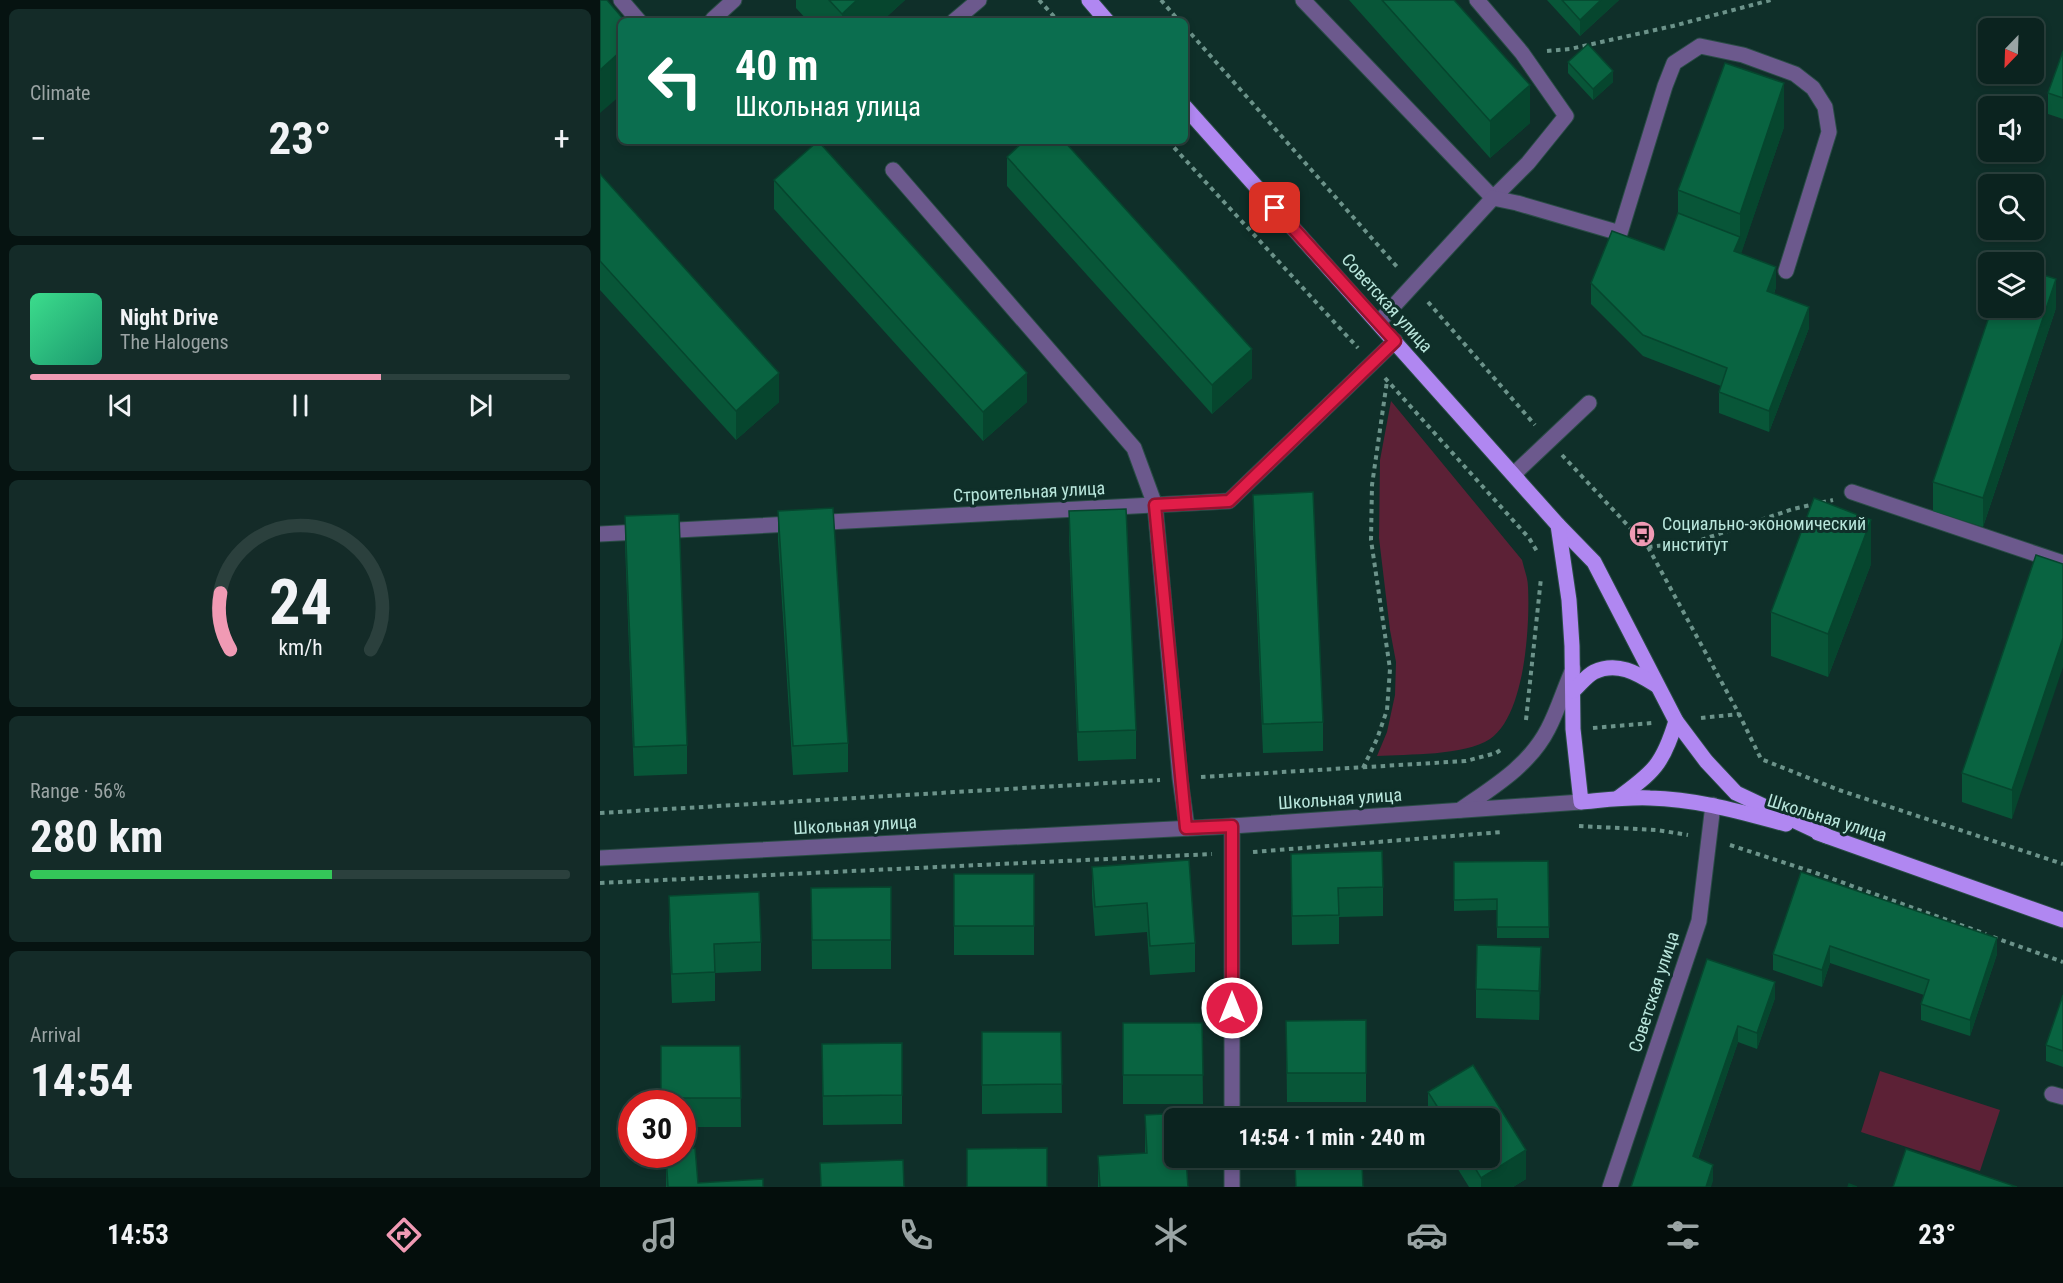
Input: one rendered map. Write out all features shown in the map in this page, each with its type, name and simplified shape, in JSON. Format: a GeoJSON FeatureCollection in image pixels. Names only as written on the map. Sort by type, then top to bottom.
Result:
{"type":"FeatureCollection","features":[{"type":"Feature","properties":{"kind":"main road"},"geometry":{"type":"LineString","coordinates":[[1089,0],[1104,18]]}},
{"type":"Feature","properties":{"kind":"main road","name":"Советская улица"},"geometry":{"type":"LineString","coordinates":[[1188,110],[1558,525],[1594,562],[1676,721],[1706,761],[1736,793],[1827,836]]}},
{"type":"Feature","properties":{"kind":"main road"},"geometry":{"type":"LineString","coordinates":[[1558,525],[1569,600],[1573,669],[1573,729],[1581,802]]}},
{"type":"Feature","properties":{"kind":"main road"},"geometry":{"type":"LineString","coordinates":[[1573,692],[1593,672],[1612,668],[1634,670],[1659,687]]}},
{"type":"Feature","properties":{"kind":"main road"},"geometry":{"type":"LineString","coordinates":[[1618,798],[1642,781],[1660,762],[1669,745],[1676,721]]}},
{"type":"Feature","properties":{"kind":"main road","name":"Школьная улица"},"geometry":{"type":"LineString","coordinates":[[1581,802],[1618,798],[1652,798],[1713,805],[1827,836],[2063,920]]}},
{"type":"Feature","properties":{"kind":"street"},"geometry":{"type":"LineString","coordinates":[[621,0],[636,18]]}},
{"type":"Feature","properties":{"kind":"street"},"geometry":{"type":"LineString","coordinates":[[715,18],[735,0]]}},
{"type":"Feature","properties":{"kind":"street"},"geometry":{"type":"LineString","coordinates":[[958,18],[979,0]]}},
{"type":"Feature","properties":{"kind":"street"},"geometry":{"type":"LineString","coordinates":[[1303,0],[1493,198],[1620,233],[1674,63],[1700,46],[1743,56],[1794,74],[1814,88],[1825,107],[1829,132],[1786,271]]}},
{"type":"Feature","properties":{"kind":"street"},"geometry":{"type":"LineString","coordinates":[[1378,322],[1528,163],[1566,116],[1522,53],[1477,0]]}},
{"type":"Feature","properties":{"kind":"street"},"geometry":{"type":"LineString","coordinates":[[893,170],[1134,448],[1155,505],[1186,828]]}},
{"type":"Feature","properties":{"kind":"street","name":"Строительная улица"},"geometry":{"type":"LineString","coordinates":[[600,534],[1229,501],[1395,341]]}},
{"type":"Feature","properties":{"kind":"street"},"geometry":{"type":"LineString","coordinates":[[1514,474],[1589,403]]}},
{"type":"Feature","properties":{"kind":"street"},"geometry":{"type":"LineString","coordinates":[[1852,492],[2063,563]]}},
{"type":"Feature","properties":{"kind":"street"},"geometry":{"type":"LineString","coordinates":[[1460,810],[1505,779],[1529,757],[1548,730],[1573,669]]}},
{"type":"Feature","properties":{"kind":"street","name":"Школьная улица"},"geometry":{"type":"LineString","coordinates":[[600,858],[1232,826],[1581,802]]}},
{"type":"Feature","properties":{"kind":"street","name":"Советская улица"},"geometry":{"type":"LineString","coordinates":[[1610,1187],[1699,921],[1713,805]]}},
{"type":"Feature","properties":{"kind":"street"},"geometry":{"type":"LineString","coordinates":[[1232,826],[1232,1108]]}},
{"type":"Feature","properties":{"kind":"street"},"geometry":{"type":"LineString","coordinates":[[1232,1168],[1232,1187]]}},
{"type":"Feature","properties":{"kind":"path"},"geometry":{"type":"LineString","coordinates":[[1039,0],[1055,18]]}},
{"type":"Feature","properties":{"kind":"path"},"geometry":{"type":"LineString","coordinates":[[1161,0],[1176,18]]}},
{"type":"Feature","properties":{"kind":"path"},"geometry":{"type":"LineString","coordinates":[[1522,53],[1570,49],[1771,0]]}},
{"type":"Feature","properties":{"kind":"path"},"geometry":{"type":"LineString","coordinates":[[1188,30],[1548,441],[1648,547],[1761,759],[1839,790],[2063,864]]}},
{"type":"Feature","properties":{"kind":"path"},"geometry":{"type":"LineString","coordinates":[[1171,144],[1529,537],[1539,556]]}},
{"type":"Feature","properties":{"kind":"path"},"geometry":{"type":"LineString","coordinates":[[1363,768],[1377,739],[1387,710],[1389,690],[1390,669],[1371,540],[1372,485],[1387,380]]}},
{"type":"Feature","properties":{"kind":"path"},"geometry":{"type":"LineString","coordinates":[[1648,547],[1695,542],[1852,492]]}},
{"type":"Feature","properties":{"kind":"path"},"geometry":{"type":"LineString","coordinates":[[1541,571],[1525,731],[1548,730]]}},
{"type":"Feature","properties":{"kind":"path"},"geometry":{"type":"LineString","coordinates":[[1573,729],[1739,714]]}},
{"type":"Feature","properties":{"kind":"path"},"geometry":{"type":"LineString","coordinates":[[600,813],[1466,761],[1496,753],[1510,744]]}},
{"type":"Feature","properties":{"kind":"path"},"geometry":{"type":"LineString","coordinates":[[1816,873],[2063,962]]}},
{"type":"Feature","properties":{"kind":"shaded area"},"geometry":{"type":"Polygon","coordinates":[[[1391,401],[1522,560],[1527,577],[1526,646],[1518,691],[1511,711],[1502,727],[1490,739],[1466,749],[1377,756],[1387,732],[1395,695],[1396,662],[1379,538],[1380,460],[1391,401]]]}},
{"type":"Feature","properties":{"kind":"shaded area"},"geometry":{"type":"Polygon","coordinates":[[[1880,1071],[2000,1110],[1980,1171],[1861,1132],[1880,1071]]]}},
{"type":"Feature","properties":{"kind":"building"},"geometry":{"type":"Polygon","coordinates":[[[600,0],[607,0],[622,18],[618,18],[618,54],[600,70],[600,0]]]}},
{"type":"Feature","properties":{"kind":"building"},"geometry":{"type":"Polygon","coordinates":[[[829,0],[857,0],[842,14],[829,0]]]}},
{"type":"Feature","properties":{"kind":"building"},"geometry":{"type":"Polygon","coordinates":[[[1382,0],[1454,0],[1530,85],[1490,121],[1382,0]]]}},
{"type":"Feature","properties":{"kind":"building"},"geometry":{"type":"Polygon","coordinates":[[[1562,0],[1601,0],[1580,20],[1562,0]]]}},
{"type":"Feature","properties":{"kind":"building"},"geometry":{"type":"Polygon","coordinates":[[[1588,44],[1613,71],[1593,89],[1568,62],[1588,44]]]}},
{"type":"Feature","properties":{"kind":"building"},"geometry":{"type":"Polygon","coordinates":[[[2063,51],[2063,98],[2048,93],[2063,51]]]}},
{"type":"Feature","properties":{"kind":"building"},"geometry":{"type":"Polygon","coordinates":[[[1725,63],[1784,83],[1740,214],[1678,190],[1725,63]]]}},
{"type":"Feature","properties":{"kind":"building"},"geometry":{"type":"Polygon","coordinates":[[[815,144],[821,144],[1027,373],[983,412],[774,180],[815,144]]]}},
{"type":"Feature","properties":{"kind":"building"},"geometry":{"type":"Polygon","coordinates":[[[1021,144],[1067,144],[1252,349],[1212,385],[1007,157],[1021,144]]]}},
{"type":"Feature","properties":{"kind":"building"},"geometry":{"type":"Polygon","coordinates":[[[600,174],[779,373],[736,411],[600,261],[600,174]]]}},
{"type":"Feature","properties":{"kind":"building"},"geometry":{"type":"Polygon","coordinates":[[[1678,213],[1740,237],[1734,251],[1776,267],[1767,291],[1809,307],[1769,411],[1719,392],[1727,368],[1643,335],[1591,283],[1612,231],[1664,250],[1678,213]]]}},
{"type":"Feature","properties":{"kind":"building"},"geometry":{"type":"Polygon","coordinates":[[[2044,275],[2056,279],[2044,315],[2044,275]]]}},
{"type":"Feature","properties":{"kind":"building"},"geometry":{"type":"Polygon","coordinates":[[[1989,318],[2043,318],[1983,498],[1933,482],[1989,318]]]}},
{"type":"Feature","properties":{"kind":"building"},"geometry":{"type":"Polygon","coordinates":[[[1313,492],[1323,722],[1263,724],[1253,495],[1313,492]]]}},
{"type":"Feature","properties":{"kind":"building"},"geometry":{"type":"Polygon","coordinates":[[[1814,498],[1871,520],[1828,634],[1771,612],[1814,498]]]}},
{"type":"Feature","properties":{"kind":"building"},"geometry":{"type":"Polygon","coordinates":[[[833,508],[848,743],[793,746],[778,511],[833,508]]]}},
{"type":"Feature","properties":{"kind":"building"},"geometry":{"type":"Polygon","coordinates":[[[1126,509],[1136,730],[1078,732],[1069,511],[1126,509]]]}},
{"type":"Feature","properties":{"kind":"building"},"geometry":{"type":"Polygon","coordinates":[[[679,514],[687,745],[634,747],[625,516],[679,514]]]}},
{"type":"Feature","properties":{"kind":"building"},"geometry":{"type":"Polygon","coordinates":[[[2036,555],[2063,564],[2063,638],[2012,790],[1962,773],[2036,555]]]}},
{"type":"Feature","properties":{"kind":"building"},"geometry":{"type":"Polygon","coordinates":[[[1382,851],[1383,887],[1338,888],[1339,915],[1292,916],[1291,854],[1382,851]]]}},
{"type":"Feature","properties":{"kind":"building"},"geometry":{"type":"Polygon","coordinates":[[[1189,860],[1195,943],[1150,946],[1147,903],[1095,907],[1092,867],[1189,860]]]}},
{"type":"Feature","properties":{"kind":"building"},"geometry":{"type":"Polygon","coordinates":[[[1548,861],[1549,927],[1497,927],[1497,899],[1454,900],[1454,862],[1548,861]]]}},
{"type":"Feature","properties":{"kind":"building"},"geometry":{"type":"Polygon","coordinates":[[[1801,872],[1997,938],[1970,1020],[1921,1004],[1929,980],[1830,946],[1822,970],[1773,954],[1801,872]]]}},
{"type":"Feature","properties":{"kind":"building"},"geometry":{"type":"Polygon","coordinates":[[[954,874],[1034,874],[1034,926],[954,926],[954,874]]]}},
{"type":"Feature","properties":{"kind":"building"},"geometry":{"type":"Polygon","coordinates":[[[891,887],[891,940],[812,940],[811,888],[891,887]]]}},
{"type":"Feature","properties":{"kind":"building"},"geometry":{"type":"Polygon","coordinates":[[[759,892],[761,942],[714,944],[715,972],[672,974],[669,896],[759,892]]]}},
{"type":"Feature","properties":{"kind":"building"},"geometry":{"type":"Polygon","coordinates":[[[1477,945],[1541,947],[1539,991],[1476,989],[1477,945]]]}},
{"type":"Feature","properties":{"kind":"building"},"geometry":{"type":"Polygon","coordinates":[[[1707,959],[1775,982],[1757,1033],[1738,1026],[1693,1156],[1713,1165],[1706,1187],[1631,1187],[1707,959]]]}},
{"type":"Feature","properties":{"kind":"building"},"geometry":{"type":"Polygon","coordinates":[[[2063,995],[2063,1051],[2046,1045],[2063,995]]]}},
{"type":"Feature","properties":{"kind":"building"},"geometry":{"type":"Polygon","coordinates":[[[1366,1020],[1366,1073],[1287,1073],[1286,1021],[1366,1020]]]}},
{"type":"Feature","properties":{"kind":"building"},"geometry":{"type":"Polygon","coordinates":[[[1123,1023],[1202,1023],[1203,1075],[1123,1075],[1123,1023]]]}},
{"type":"Feature","properties":{"kind":"building"},"geometry":{"type":"Polygon","coordinates":[[[982,1032],[1061,1032],[1062,1084],[982,1085],[982,1032]]]}},
{"type":"Feature","properties":{"kind":"building"},"geometry":{"type":"Polygon","coordinates":[[[902,1043],[902,1095],[823,1096],[822,1044],[902,1043]]]}},
{"type":"Feature","properties":{"kind":"building"},"geometry":{"type":"Polygon","coordinates":[[[661,1046],[740,1046],[741,1098],[696,1098],[696,1090],[661,1090],[661,1046]]]}},
{"type":"Feature","properties":{"kind":"building"},"geometry":{"type":"Polygon","coordinates":[[[1473,1065],[1500,1108],[1438,1108],[1428,1092],[1473,1065]]]}},
{"type":"Feature","properties":{"kind":"building"},"geometry":{"type":"Polygon","coordinates":[[[1500,1108],[1526,1150],[1500,1166],[1500,1108]]]}},
{"type":"Feature","properties":{"kind":"building"},"geometry":{"type":"Polygon","coordinates":[[[1164,1114],[1164,1168],[1187,1168],[1188,1187],[1100,1187],[1098,1156],[1147,1153],[1145,1115],[1164,1114]]]}},
{"type":"Feature","properties":{"kind":"building"},"geometry":{"type":"Polygon","coordinates":[[[1047,1148],[1047,1187],[967,1187],[967,1149],[1047,1148]]]}},
{"type":"Feature","properties":{"kind":"building"},"geometry":{"type":"Polygon","coordinates":[[[1906,1149],[2017,1187],[1893,1187],[1906,1149]]]}},
{"type":"Feature","properties":{"kind":"building"},"geometry":{"type":"Polygon","coordinates":[[[696,1160],[698,1183],[763,1179],[763,1187],[668,1187],[667,1168],[696,1168],[696,1160]]]}},
{"type":"Feature","properties":{"kind":"building"},"geometry":{"type":"Polygon","coordinates":[[[903,1160],[904,1187],[821,1187],[820,1163],[903,1160]]]}},
{"type":"Feature","properties":{"kind":"building"},"geometry":{"type":"Polygon","coordinates":[[[1295,1168],[1362,1168],[1363,1187],[1296,1187],[1295,1168]]]}},
{"type":"Feature","properties":{"kind":"building"},"geometry":{"type":"Polygon","coordinates":[[[1475,1168],[1497,1168],[1481,1178],[1475,1168]]]}},
{"type":"Feature","properties":{"kind":"place","name":"Социально-экономический институт"},"geometry":{"type":"Point","coordinates":[1642,534]}},
{"type":"Feature","properties":{"kind":"route"},"geometry":{"type":"LineString","coordinates":[[1232,1008],[1232,826],[1186,828],[1155,505],[1229,501],[1395,341],[1275,208]]}}]}
